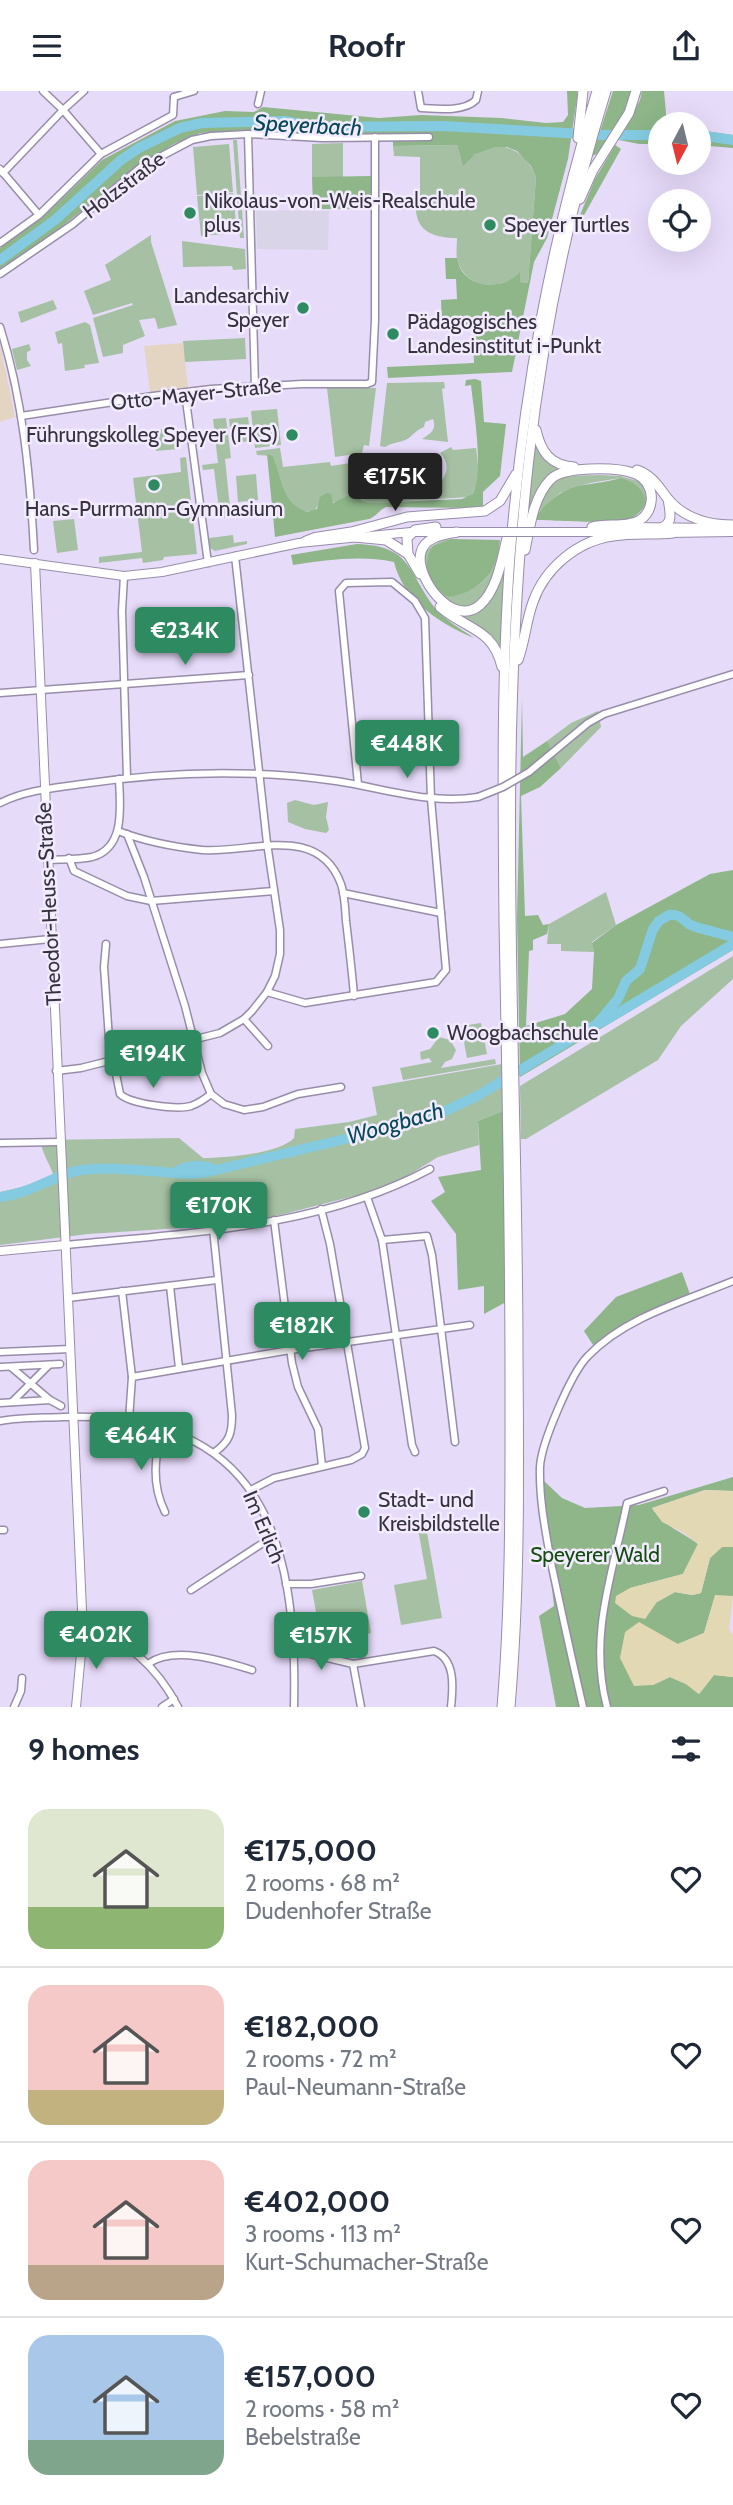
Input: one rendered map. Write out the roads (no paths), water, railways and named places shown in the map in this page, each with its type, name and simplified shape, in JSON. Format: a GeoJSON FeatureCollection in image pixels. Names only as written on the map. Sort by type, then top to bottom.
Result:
{"type":"FeatureCollection","features":[{"type":"Feature","properties":{"kind":"highway"},"geometry":{"type":"LineString","coordinates":[[583,91],[588,122]]}},
{"type":"Feature","properties":{"kind":"highway"},"geometry":{"type":"LineString","coordinates":[[511,1050],[504,869],[505,678],[514,512],[539,324],[570,183],[597,91]]}},
{"type":"Feature","properties":{"kind":"highway"},"geometry":{"type":"LineString","coordinates":[[502,1707],[514,1318],[512,828],[514,671],[519,583],[525,494],[548,326],[581,150],[588,122],[606,91]]}},
{"type":"Feature","properties":{"kind":"highway"},"geometry":{"type":"LineString","coordinates":[[570,220],[593,170],[622,127],[636,91]]}},
{"type":"Feature","properties":{"kind":"highway"},"geometry":{"type":"LineString","coordinates":[[534,421],[541,449],[551,461],[574,467],[635,469],[648,474],[667,498],[687,515],[730,529]]}},
{"type":"Feature","properties":{"kind":"highway"},"geometry":{"type":"LineString","coordinates":[[355,534],[407,517],[485,511],[500,502],[518,469]]}},
{"type":"Feature","properties":{"kind":"highway"},"geometry":{"type":"LineString","coordinates":[[519,583],[536,504],[545,485],[554,475],[566,471],[615,471],[634,473],[645,480],[651,491],[651,505],[642,519],[592,527]]}},
{"type":"Feature","properties":{"kind":"highway"},"geometry":{"type":"LineString","coordinates":[[667,498],[669,530]]}},
{"type":"Feature","properties":{"kind":"highway"},"geometry":{"type":"LineString","coordinates":[[457,532],[435,537],[426,544],[421,551],[419,562],[422,573],[443,604],[457,612],[469,611],[479,606],[490,594],[514,512]]}},
{"type":"Feature","properties":{"kind":"highway"},"geometry":{"type":"LineString","coordinates":[[408,554],[407,538],[411,532],[436,527]]}},
{"type":"Feature","properties":{"kind":"highway"},"geometry":{"type":"LineString","coordinates":[[645,532],[669,530]]}},
{"type":"Feature","properties":{"kind":"highway"},"geometry":{"type":"LineString","coordinates":[[514,671],[524,645],[534,599],[542,582],[559,563],[591,541],[601,538],[669,530]]}},
{"type":"Feature","properties":{"kind":"highway"},"geometry":{"type":"LineString","coordinates":[[355,534],[386,540],[408,554],[440,607],[484,634],[493,643],[500,656],[505,678]]}},
{"type":"Feature","properties":{"kind":"highway"},"geometry":{"type":"LineString","coordinates":[[510,1707],[518,1508],[514,1318]]}},
{"type":"Feature","properties":{"kind":"main road"},"geometry":{"type":"LineString","coordinates":[[0,559],[124,576],[162,572],[355,534],[436,527],[645,532]]}},
{"type":"Feature","properties":{"kind":"main road"},"geometry":{"type":"LineString","coordinates":[[355,534],[494,529]]}},
{"type":"Feature","properties":{"kind":"main road"},"geometry":{"type":"LineString","coordinates":[[545,529],[730,529]]}},
{"type":"Feature","properties":{"kind":"main road","name":"Theodor-Heuss-Straße"},"geometry":{"type":"LineString","coordinates":[[34,563],[83,1632],[76,1707]]}},
{"type":"Feature","properties":{"kind":"main road"},"geometry":{"type":"LineString","coordinates":[[0,1251],[65,1245]]}},
{"type":"Feature","properties":{"kind":"street"},"geometry":{"type":"LineString","coordinates":[[43,91],[101,154]]}},
{"type":"Feature","properties":{"kind":"street"},"geometry":{"type":"LineString","coordinates":[[39,215],[2,171],[84,91]]}},
{"type":"Feature","properties":{"kind":"street"},"geometry":{"type":"LineString","coordinates":[[0,243],[39,215],[101,154],[173,115],[172,94],[194,91]]}},
{"type":"Feature","properties":{"kind":"street"},"geometry":{"type":"LineString","coordinates":[[258,104],[261,91]]}},
{"type":"Feature","properties":{"kind":"street"},"geometry":{"type":"LineString","coordinates":[[418,91],[421,108],[466,107],[476,100],[478,91]]}},
{"type":"Feature","properties":{"kind":"street"},"geometry":{"type":"LineString","coordinates":[[248,134],[254,387]]}},
{"type":"Feature","properties":{"kind":"street","name":"Holzstraße"},"geometry":{"type":"LineString","coordinates":[[0,274],[73,224],[141,167],[192,140],[248,134],[322,138],[429,137]]}},
{"type":"Feature","properties":{"kind":"street","name":"Otto-Mayer-Straße"},"geometry":{"type":"LineString","coordinates":[[21,416],[153,396],[307,384],[367,384],[372,381],[375,320],[375,137]]}},
{"type":"Feature","properties":{"kind":"street"},"geometry":{"type":"LineString","coordinates":[[0,327],[21,416],[34,550]]}},
{"type":"Feature","properties":{"kind":"street"},"geometry":{"type":"LineString","coordinates":[[185,393],[208,563]]}},
{"type":"Feature","properties":{"kind":"street"},"geometry":{"type":"LineString","coordinates":[[56,1071],[81,1068],[220,1033],[244,1019],[267,992],[277,968],[280,954],[279,930],[235,556]]}},
{"type":"Feature","properties":{"kind":"street"},"geometry":{"type":"LineString","coordinates":[[47,860],[92,857],[104,851],[114,841],[118,831],[123,778],[124,576]]}},
{"type":"Feature","properties":{"kind":"street"},"geometry":{"type":"LineString","coordinates":[[267,992],[305,1003],[436,982],[446,971],[431,799],[425,618],[415,600],[391,582],[343,584],[339,591],[358,784]]}},
{"type":"Feature","properties":{"kind":"street"},"geometry":{"type":"LineString","coordinates":[[0,803],[16,795],[44,789],[201,771],[259,773],[358,784],[431,799],[478,797],[529,772],[588,723],[604,714],[733,674]]}},
{"type":"Feature","properties":{"kind":"street"},"geometry":{"type":"LineString","coordinates":[[0,693],[249,675]]}},
{"type":"Feature","properties":{"kind":"street"},"geometry":{"type":"LineString","coordinates":[[118,831],[173,846],[201,850],[233,849],[267,843],[300,847],[318,855],[332,866],[343,894],[354,996]]}},
{"type":"Feature","properties":{"kind":"street"},"geometry":{"type":"LineString","coordinates":[[127,834],[152,901],[202,1073],[211,1094],[224,1104],[244,1110],[262,1107],[298,1094],[341,1087]]}},
{"type":"Feature","properties":{"kind":"street"},"geometry":{"type":"LineString","coordinates":[[69,858],[74,871],[127,895],[152,901],[274,891]]}},
{"type":"Feature","properties":{"kind":"street"},"geometry":{"type":"LineString","coordinates":[[343,894],[441,913]]}},
{"type":"Feature","properties":{"kind":"street"},"geometry":{"type":"LineString","coordinates":[[0,944],[50,939]]}},
{"type":"Feature","properties":{"kind":"street"},"geometry":{"type":"LineString","coordinates":[[106,944],[104,967],[118,1089],[127,1100],[181,1107],[199,1102],[211,1094]]}},
{"type":"Feature","properties":{"kind":"street"},"geometry":{"type":"LineString","coordinates":[[244,1019],[268,1046]]}},
{"type":"Feature","properties":{"kind":"street"},"geometry":{"type":"LineString","coordinates":[[0,1143],[60,1142]]}},
{"type":"Feature","properties":{"kind":"street"},"geometry":{"type":"LineString","coordinates":[[65,1245],[274,1220],[367,1197],[429,1169]]}},
{"type":"Feature","properties":{"kind":"street"},"geometry":{"type":"LineString","coordinates":[[367,1197],[382,1240],[415,1452]]}},
{"type":"Feature","properties":{"kind":"street"},"geometry":{"type":"LineString","coordinates":[[251,1490],[274,1478],[351,1460],[364,1451],[348,1342],[321,1209]]}},
{"type":"Feature","properties":{"kind":"street"},"geometry":{"type":"LineString","coordinates":[[274,1220],[294,1374],[318,1429],[322,1467]]}},
{"type":"Feature","properties":{"kind":"street"},"geometry":{"type":"LineString","coordinates":[[213,1229],[232,1415],[232,1433],[227,1444],[215,1453]]}},
{"type":"Feature","properties":{"kind":"street"},"geometry":{"type":"LineString","coordinates":[[382,1240],[427,1236],[432,1255],[455,1442]]}},
{"type":"Feature","properties":{"kind":"street"},"geometry":{"type":"LineString","coordinates":[[68,1297],[217,1280]]}},
{"type":"Feature","properties":{"kind":"street"},"geometry":{"type":"LineString","coordinates":[[583,1707],[543,1519],[540,1465],[554,1420],[586,1357],[601,1345],[625,1327],[733,1281]]}},
{"type":"Feature","properties":{"kind":"street"},"geometry":{"type":"LineString","coordinates":[[170,1286],[179,1368]]}},
{"type":"Feature","properties":{"kind":"street"},"geometry":{"type":"LineString","coordinates":[[122,1291],[132,1377],[129,1420]]}},
{"type":"Feature","properties":{"kind":"street"},"geometry":{"type":"LineString","coordinates":[[132,1377],[290,1350],[470,1325]]}},
{"type":"Feature","properties":{"kind":"street"},"geometry":{"type":"LineString","coordinates":[[0,1352],[70,1349]]}},
{"type":"Feature","properties":{"kind":"street"},"geometry":{"type":"LineString","coordinates":[[0,1367],[39,1362],[60,1364]]}},
{"type":"Feature","properties":{"kind":"street"},"geometry":{"type":"LineString","coordinates":[[12,1402],[49,1365]]}},
{"type":"Feature","properties":{"kind":"street"},"geometry":{"type":"LineString","coordinates":[[10,1367],[61,1406]]}},
{"type":"Feature","properties":{"kind":"street"},"geometry":{"type":"LineString","coordinates":[[0,1403],[50,1399]]}},
{"type":"Feature","properties":{"kind":"street","name":"Im Erlich"},"geometry":{"type":"LineString","coordinates":[[0,1420],[74,1417],[129,1420],[162,1427],[194,1440],[215,1453],[242,1477],[251,1490],[272,1537],[286,1584],[294,1650],[294,1707]]}},
{"type":"Feature","properties":{"kind":"street"},"geometry":{"type":"LineString","coordinates":[[162,1427],[156,1451],[155,1477],[158,1498],[165,1512]]}},
{"type":"Feature","properties":{"kind":"street"},"geometry":{"type":"LineString","coordinates":[[607,1707],[601,1686],[598,1658],[599,1629],[627,1503],[664,1491]]}},
{"type":"Feature","properties":{"kind":"street"},"geometry":{"type":"LineString","coordinates":[[191,1590],[272,1537]]}},
{"type":"Feature","properties":{"kind":"street","name":"Im Erlich"},"geometry":{"type":"LineString","coordinates":[[286,1584],[311,1584],[361,1576]]}},
{"type":"Feature","properties":{"kind":"street"},"geometry":{"type":"LineString","coordinates":[[83,1632],[107,1637],[148,1664],[178,1707]]}},
{"type":"Feature","properties":{"kind":"street"},"geometry":{"type":"LineString","coordinates":[[294,1650],[353,1664],[425,1651],[440,1653],[449,1666],[453,1688],[451,1707]]}},
{"type":"Feature","properties":{"kind":"street"},"geometry":{"type":"LineString","coordinates":[[148,1664],[173,1654],[214,1660],[252,1670]]}},
{"type":"Feature","properties":{"kind":"street"},"geometry":{"type":"LineString","coordinates":[[353,1664],[361,1707]]}},
{"type":"Feature","properties":{"kind":"street"},"geometry":{"type":"LineString","coordinates":[[14,1707],[21,1691],[22,1678]]}},
{"type":"Feature","properties":{"kind":"street"},"geometry":{"type":"LineString","coordinates":[[162,1707],[174,1699]]}},
{"type":"Feature","properties":{"kind":"waterway","name":"Speyerbach"},"geometry":{"type":"LineString","coordinates":[[0,260],[55,220],[121,160],[180,128],[202,123],[285,121],[315,127],[443,126],[648,135]]}},
{"type":"Feature","properties":{"kind":"waterway","name":"Speyerbach"},"geometry":{"type":"LineString","coordinates":[[711,137],[733,140]]}},
{"type":"Feature","properties":{"kind":"waterway","name":"Woogbach"},"geometry":{"type":"LineString","coordinates":[[0,1197],[83,1170],[114,1169],[192,1174],[208,1172],[395,1127],[443,1112],[477,1096],[597,1024],[618,999],[626,981],[640,969],[653,929],[659,921],[669,915],[675,915],[692,926],[733,937]]}},
{"type":"Feature","properties":{"kind":"waterway","name":"Woogbach"},"geometry":{"type":"LineString","coordinates":[[601,1023],[733,944]]}},
{"type":"Feature","properties":{"kind":"waterway","name":"Woogbach"},"geometry":{"type":"LineString","coordinates":[[368,1133],[369,1129]]}},
{"type":"Feature","properties":{"kind":"waterway","name":"Woogbach"},"geometry":{"type":"LineString","coordinates":[[177,1171],[196,1166],[216,1170]]}},
{"type":"Feature","properties":{"kind":"place","name":"Nikolaus-von-Weis-Realschule plus"},"geometry":{"type":"Point","coordinates":[190,213]}},
{"type":"Feature","properties":{"kind":"place","name":"Speyer Turtles"},"geometry":{"type":"Point","coordinates":[490,225]}},
{"type":"Feature","properties":{"kind":"place","name":"Landesarchiv Speyer"},"geometry":{"type":"Point","coordinates":[303,308]}},
{"type":"Feature","properties":{"kind":"place","name":"Pädagogisches Landesinstitut i-Punkt"},"geometry":{"type":"Point","coordinates":[393,334]}},
{"type":"Feature","properties":{"kind":"place","name":"Führungskolleg Speyer (FKS)"},"geometry":{"type":"Point","coordinates":[292,435]}},
{"type":"Feature","properties":{"kind":"place","name":"Hans-Purrmann-Gymnasium"},"geometry":{"type":"Point","coordinates":[154,485]}},
{"type":"Feature","properties":{"kind":"place","name":"Woogbachschule"},"geometry":{"type":"Point","coordinates":[433,1033]}},
{"type":"Feature","properties":{"kind":"place","name":"Stadt- und Kreisbildstelle"},"geometry":{"type":"Point","coordinates":[364,1512]}},
{"type":"Feature","properties":{"kind":"park label","name":"Speyerer Wald"},"geometry":{"type":"Point","coordinates":[595,1555]}}]}
